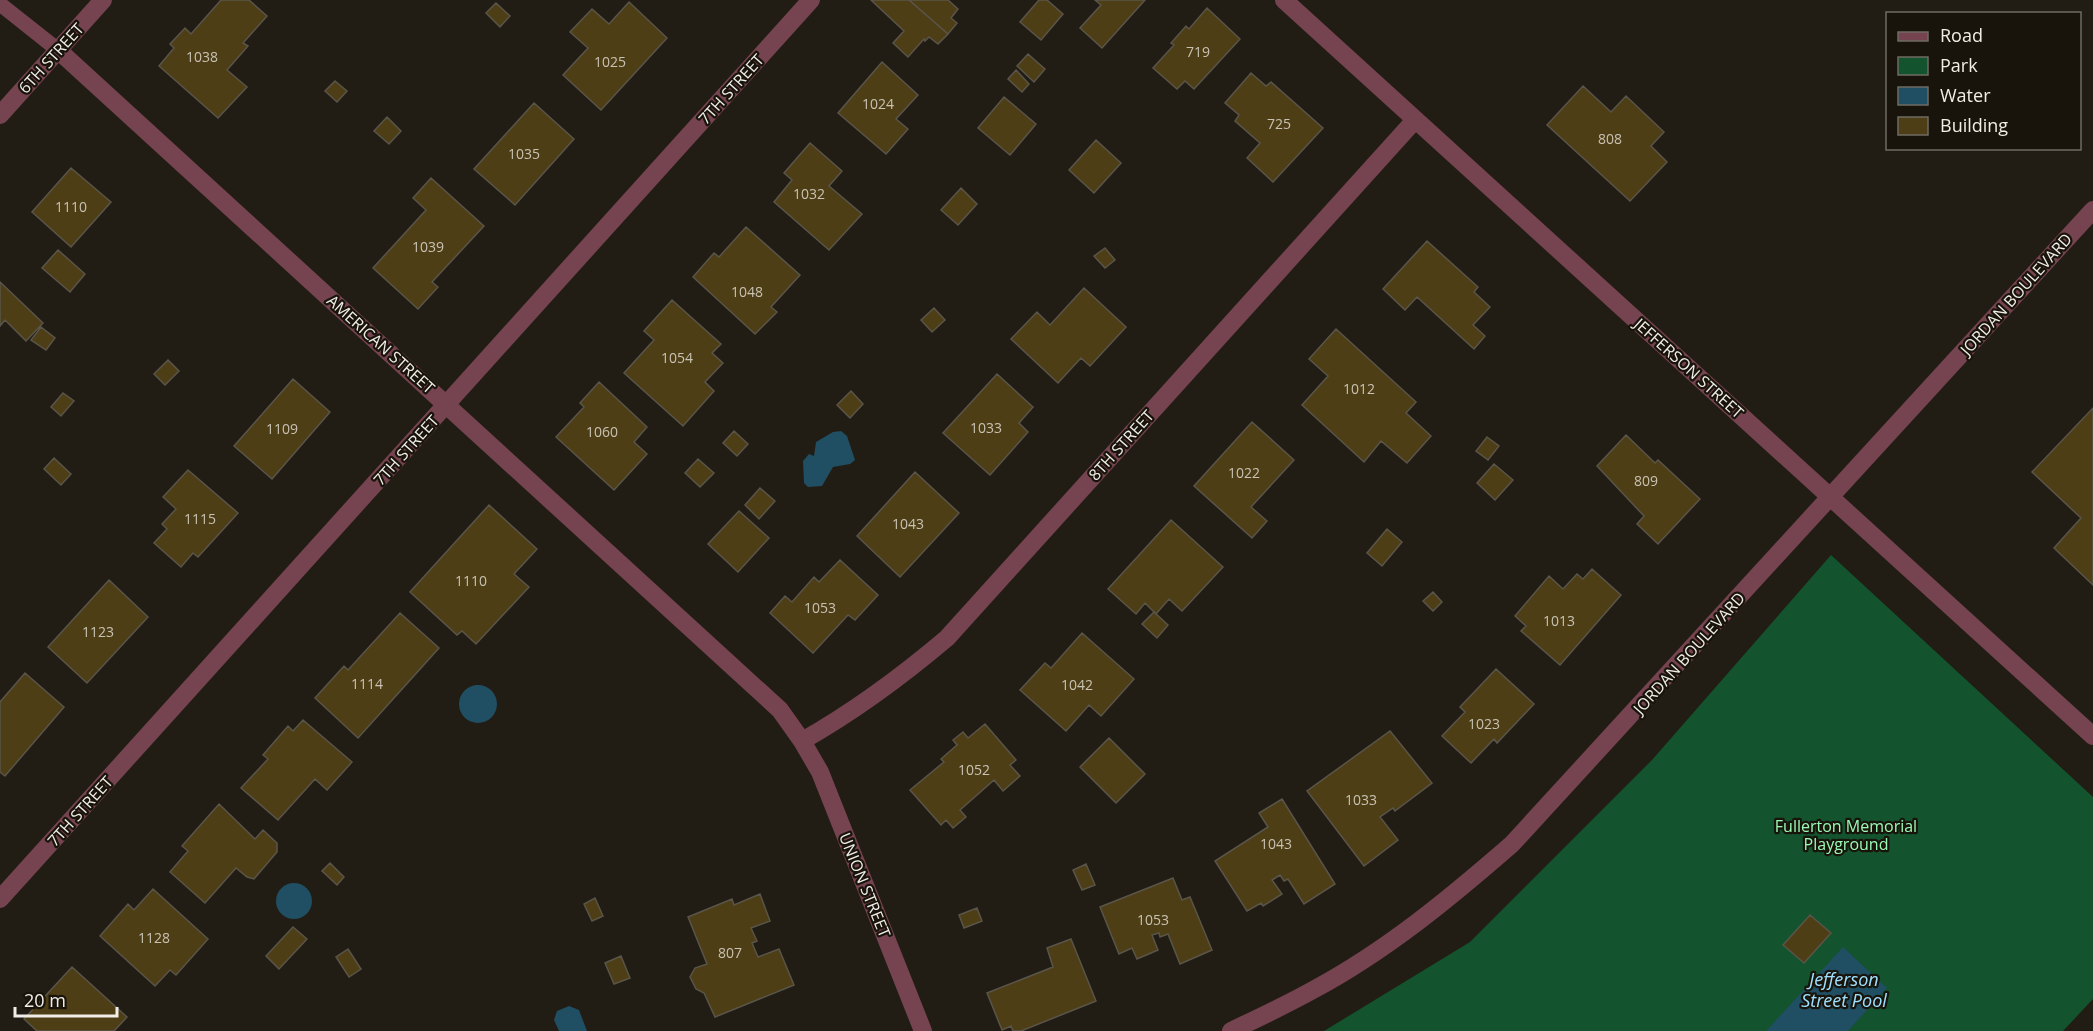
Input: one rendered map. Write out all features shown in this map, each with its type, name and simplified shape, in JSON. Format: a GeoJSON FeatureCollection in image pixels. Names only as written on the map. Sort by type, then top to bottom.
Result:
{"type":"FeatureCollection","features":[{"type":"Feature","properties":{"kind":"street","name":"6TH STREET"},"geometry":{"type":"LineString","coordinates":[[0,115],[103,0]]}},
{"type":"Feature","properties":{"kind":"street","name":"7TH STREET"},"geometry":{"type":"LineString","coordinates":[[0,899],[811,0]]}},
{"type":"Feature","properties":{"kind":"street","name":"JEFFERSON STREET"},"geometry":{"type":"LineString","coordinates":[[1284,0],[2093,736]]}},
{"type":"Feature","properties":{"kind":"street","name":"AMERICAN STREET"},"geometry":{"type":"LineString","coordinates":[[58,50],[767,695],[802,741]]}},
{"type":"Feature","properties":{"kind":"street","name":"8TH STREET"},"geometry":{"type":"LineString","coordinates":[[802,741],[841,719],[896,681],[946,638],[1415,120]]}},
{"type":"Feature","properties":{"kind":"street","name":"JORDAN BOULEVARD"},"geometry":{"type":"LineString","coordinates":[[1231,1031],[1314,990],[1374,953],[1459,891],[1512,844],[2093,210]]}},
{"type":"Feature","properties":{"kind":"street","name":"UNION STREET"},"geometry":{"type":"LineString","coordinates":[[802,741],[819,772],[923,1031]]}},
{"type":"Feature","properties":{"kind":"lane"},"geometry":{"type":"LineString","coordinates":[[0,4],[58,50]]}},
{"type":"Feature","properties":{"kind":"green space","name":"Fullerton Memorial Playground"},"geometry":{"type":"Polygon","coordinates":[[[1831,555],[2093,797],[2093,999],[2063,1031],[1324,1031],[1470,942],[1652,760],[1831,555]]]}},
{"type":"Feature","properties":{"kind":"water"},"geometry":{"type":"Polygon","coordinates":[[[841,431],[847,436],[855,460],[850,464],[833,467],[822,486],[808,487],[804,483],[803,461],[809,454],[814,456],[816,442],[833,432],[841,431]]]}},
{"type":"Feature","properties":{"kind":"water"},"geometry":{"type":"Polygon","coordinates":[[[478,685],[491,691],[497,704],[491,717],[478,723],[465,717],[459,704],[465,691],[478,685]]]}},
{"type":"Feature","properties":{"kind":"water"},"geometry":{"type":"Polygon","coordinates":[[[294,883],[307,888],[312,901],[307,914],[294,919],[281,914],[276,901],[281,888],[294,883]]]}},
{"type":"Feature","properties":{"kind":"water","name":"Jefferson Street Pool"},"geometry":{"type":"Polygon","coordinates":[[[1843,947],[1887,988],[1848,1031],[1766,1031],[1843,947]]]}},
{"type":"Feature","properties":{"kind":"water"},"geometry":{"type":"Polygon","coordinates":[[[569,1006],[579,1010],[587,1031],[559,1031],[554,1020],[557,1011],[569,1006]]]}},
{"type":"Feature","properties":{"kind":"building"},"geometry":{"type":"Polygon","coordinates":[[[221,0],[249,0],[267,16],[243,43],[248,46],[227,70],[247,87],[218,118],[159,66],[174,48],[170,44],[185,28],[191,34],[221,0]]]}},
{"type":"Feature","properties":{"kind":"building"},"geometry":{"type":"Polygon","coordinates":[[[871,0],[909,0],[948,34],[938,44],[929,37],[925,41],[924,39],[908,57],[893,43],[904,31],[871,0]]]}},
{"type":"Feature","properties":{"kind":"building"},"geometry":{"type":"Polygon","coordinates":[[[909,0],[948,0],[958,9],[951,18],[957,23],[948,34],[909,0]]]}},
{"type":"Feature","properties":{"kind":"building"},"geometry":{"type":"Polygon","coordinates":[[[1039,0],[1047,0],[1063,14],[1041,40],[1020,22],[1039,0]]]}},
{"type":"Feature","properties":{"kind":"building"},"geometry":{"type":"Polygon","coordinates":[[[1095,0],[1145,0],[1102,48],[1080,28],[1101,5],[1095,0]]]}},
{"type":"Feature","properties":{"kind":"building"},"geometry":{"type":"Polygon","coordinates":[[[629,2],[667,38],[601,110],[563,75],[588,48],[570,32],[592,9],[609,24],[629,2]]]}},
{"type":"Feature","properties":{"kind":"building"},"geometry":{"type":"Polygon","coordinates":[[[496,3],[510,16],[500,27],[486,13],[496,3]]]}},
{"type":"Feature","properties":{"kind":"building"},"geometry":{"type":"Polygon","coordinates":[[[1207,8],[1240,39],[1194,89],[1185,81],[1177,89],[1153,68],[1174,45],[1171,43],[1186,26],[1189,29],[1207,8]]]}},
{"type":"Feature","properties":{"kind":"building"},"geometry":{"type":"Polygon","coordinates":[[[1028,54],[1045,69],[1034,82],[1017,66],[1028,54]]]}},
{"type":"Feature","properties":{"kind":"building"},"geometry":{"type":"Polygon","coordinates":[[[882,62],[918,95],[896,119],[908,129],[886,154],[838,113],[882,62]]]}},
{"type":"Feature","properties":{"kind":"building"},"geometry":{"type":"Polygon","coordinates":[[[1016,70],[1029,84],[1022,92],[1008,79],[1016,70]]]}},
{"type":"Feature","properties":{"kind":"building"},"geometry":{"type":"Polygon","coordinates":[[[1251,73],[1266,86],[1271,82],[1323,128],[1273,182],[1247,158],[1260,143],[1235,121],[1239,115],[1225,103],[1251,73]]]}},
{"type":"Feature","properties":{"kind":"building"},"geometry":{"type":"Polygon","coordinates":[[[335,81],[347,91],[337,102],[325,91],[335,81]]]}},
{"type":"Feature","properties":{"kind":"building"},"geometry":{"type":"Polygon","coordinates":[[[1583,86],[1611,112],[1626,96],[1664,132],[1651,146],[1667,162],[1630,201],[1547,125],[1583,86]]]}},
{"type":"Feature","properties":{"kind":"building"},"geometry":{"type":"Polygon","coordinates":[[[1004,97],[1036,124],[1010,155],[978,128],[1004,97]]]}},
{"type":"Feature","properties":{"kind":"building"},"geometry":{"type":"Polygon","coordinates":[[[534,103],[574,139],[515,205],[474,169],[534,103]]]}},
{"type":"Feature","properties":{"kind":"building"},"geometry":{"type":"Polygon","coordinates":[[[387,117],[401,131],[389,144],[374,131],[387,117]]]}},
{"type":"Feature","properties":{"kind":"building"},"geometry":{"type":"Polygon","coordinates":[[[1096,140],[1121,163],[1094,193],[1069,170],[1096,140]]]}},
{"type":"Feature","properties":{"kind":"building"},"geometry":{"type":"Polygon","coordinates":[[[810,143],[842,171],[829,186],[862,214],[829,250],[774,202],[792,180],[784,173],[810,143]]]}},
{"type":"Feature","properties":{"kind":"building"},"geometry":{"type":"Polygon","coordinates":[[[71,168],[111,202],[71,247],[32,212],[71,168]]]}},
{"type":"Feature","properties":{"kind":"building"},"geometry":{"type":"Polygon","coordinates":[[[431,178],[484,226],[432,282],[438,287],[418,309],[373,268],[426,210],[413,198],[431,178]]]}},
{"type":"Feature","properties":{"kind":"building"},"geometry":{"type":"Polygon","coordinates":[[[961,188],[977,204],[958,225],[941,210],[961,188]]]}},
{"type":"Feature","properties":{"kind":"building"},"geometry":{"type":"Polygon","coordinates":[[[746,227],[800,275],[771,307],[777,312],[755,334],[693,277],[714,253],[719,257],[746,227]]]}},
{"type":"Feature","properties":{"kind":"building"},"geometry":{"type":"Polygon","coordinates":[[[1427,241],[1478,287],[1474,292],[1490,307],[1473,325],[1485,336],[1474,349],[1417,297],[1405,310],[1383,289],[1427,241]]]}},
{"type":"Feature","properties":{"kind":"building"},"geometry":{"type":"Polygon","coordinates":[[[1105,248],[1115,260],[1105,268],[1094,256],[1105,248]]]}},
{"type":"Feature","properties":{"kind":"building"},"geometry":{"type":"Polygon","coordinates":[[[58,250],[85,274],[70,292],[42,268],[58,250]]]}},
{"type":"Feature","properties":{"kind":"building"},"geometry":{"type":"Polygon","coordinates":[[[0,282],[43,323],[26,341],[5,320],[0,326],[0,282]]]}},
{"type":"Feature","properties":{"kind":"building"},"geometry":{"type":"Polygon","coordinates":[[[1084,288],[1126,327],[1090,366],[1081,358],[1058,383],[1011,339],[1037,312],[1050,325],[1084,288]]]}},
{"type":"Feature","properties":{"kind":"building"},"geometry":{"type":"Polygon","coordinates":[[[672,300],[721,344],[712,353],[723,363],[705,382],[714,391],[683,426],[624,373],[654,340],[644,331],[672,300]]]}},
{"type":"Feature","properties":{"kind":"building"},"geometry":{"type":"Polygon","coordinates":[[[934,308],[945,320],[932,332],[921,320],[934,308]]]}},
{"type":"Feature","properties":{"kind":"building"},"geometry":{"type":"Polygon","coordinates":[[[41,327],[55,338],[46,350],[31,340],[41,327]]]}},
{"type":"Feature","properties":{"kind":"building"},"geometry":{"type":"Polygon","coordinates":[[[1336,329],[1416,402],[1406,413],[1431,436],[1407,463],[1381,441],[1364,462],[1302,405],[1328,376],[1309,359],[1336,329]]]}},
{"type":"Feature","properties":{"kind":"building"},"geometry":{"type":"Polygon","coordinates":[[[168,360],[179,371],[165,385],[154,374],[168,360]]]}},
{"type":"Feature","properties":{"kind":"building"},"geometry":{"type":"Polygon","coordinates":[[[997,374],[1033,407],[1019,423],[1028,432],[990,475],[943,433],[997,374]]]}},
{"type":"Feature","properties":{"kind":"building"},"geometry":{"type":"Polygon","coordinates":[[[293,379],[330,412],[272,479],[234,446],[293,379]]]}},
{"type":"Feature","properties":{"kind":"building"},"geometry":{"type":"Polygon","coordinates":[[[599,382],[647,427],[634,442],[647,454],[614,490],[556,437],[584,407],[580,403],[599,382]]]}},
{"type":"Feature","properties":{"kind":"building"},"geometry":{"type":"Polygon","coordinates":[[[851,391],[863,404],[850,418],[837,405],[851,391]]]}},
{"type":"Feature","properties":{"kind":"building"},"geometry":{"type":"Polygon","coordinates":[[[63,393],[74,401],[61,416],[51,407],[63,393]]]}},
{"type":"Feature","properties":{"kind":"building"},"geometry":{"type":"Polygon","coordinates":[[[2093,408],[2093,585],[2054,548],[2081,518],[2032,472],[2093,408]]]}},
{"type":"Feature","properties":{"kind":"building"},"geometry":{"type":"Polygon","coordinates":[[[1252,422],[1294,460],[1251,507],[1267,521],[1252,538],[1194,486],[1252,422]]]}},
{"type":"Feature","properties":{"kind":"building"},"geometry":{"type":"Polygon","coordinates":[[[734,431],[748,444],[737,456],[723,443],[734,431]]]}},
{"type":"Feature","properties":{"kind":"building"},"geometry":{"type":"Polygon","coordinates":[[[1626,435],[1655,463],[1658,460],[1700,499],[1658,544],[1637,524],[1644,516],[1597,466],[1626,435]]]}},
{"type":"Feature","properties":{"kind":"building"},"geometry":{"type":"Polygon","coordinates":[[[1487,437],[1499,446],[1488,460],[1476,451],[1487,437]]]}},
{"type":"Feature","properties":{"kind":"building"},"geometry":{"type":"Polygon","coordinates":[[[54,458],[71,474],[61,485],[44,469],[54,458]]]}},
{"type":"Feature","properties":{"kind":"building"},"geometry":{"type":"Polygon","coordinates":[[[698,459],[714,473],[700,487],[685,473],[698,459]]]}},
{"type":"Feature","properties":{"kind":"building"},"geometry":{"type":"Polygon","coordinates":[[[1494,464],[1513,480],[1495,500],[1477,483],[1494,464]]]}},
{"type":"Feature","properties":{"kind":"building"},"geometry":{"type":"Polygon","coordinates":[[[188,470],[238,513],[198,557],[193,553],[181,567],[154,543],[167,529],[162,524],[176,509],[163,497],[188,470]]]}},
{"type":"Feature","properties":{"kind":"building"},"geometry":{"type":"Polygon","coordinates":[[[915,472],[959,513],[900,577],[857,536],[915,472]]]}},
{"type":"Feature","properties":{"kind":"building"},"geometry":{"type":"Polygon","coordinates":[[[760,488],[775,501],[759,519],[745,505],[760,488]]]}},
{"type":"Feature","properties":{"kind":"building"},"geometry":{"type":"Polygon","coordinates":[[[489,505],[537,549],[514,574],[529,587],[476,644],[462,631],[457,635],[410,592],[489,505]]]}},
{"type":"Feature","properties":{"kind":"building"},"geometry":{"type":"Polygon","coordinates":[[[739,511],[769,538],[738,572],[708,544],[739,511]]]}},
{"type":"Feature","properties":{"kind":"building"},"geometry":{"type":"Polygon","coordinates":[[[1171,520],[1223,567],[1182,611],[1169,599],[1156,614],[1145,603],[1136,614],[1108,589],[1171,520]]]}},
{"type":"Feature","properties":{"kind":"building"},"geometry":{"type":"Polygon","coordinates":[[[1387,529],[1402,542],[1382,566],[1367,553],[1387,529]]]}},
{"type":"Feature","properties":{"kind":"building"},"geometry":{"type":"Polygon","coordinates":[[[840,560],[878,595],[855,620],[848,615],[813,653],[770,613],[785,596],[792,602],[814,577],[819,582],[840,560]]]}},
{"type":"Feature","properties":{"kind":"building"},"geometry":{"type":"Polygon","coordinates":[[[1592,569],[1621,595],[1560,665],[1521,631],[1526,626],[1515,616],[1549,576],[1563,589],[1577,574],[1583,579],[1592,569]]]}},
{"type":"Feature","properties":{"kind":"building"},"geometry":{"type":"Polygon","coordinates":[[[109,580],[148,617],[87,683],[48,647],[109,580]]]}},
{"type":"Feature","properties":{"kind":"building"},"geometry":{"type":"Polygon","coordinates":[[[1433,592],[1442,602],[1433,611],[1423,601],[1433,592]]]}},
{"type":"Feature","properties":{"kind":"building"},"geometry":{"type":"Polygon","coordinates":[[[1154,612],[1168,625],[1157,638],[1142,624],[1154,612]]]}},
{"type":"Feature","properties":{"kind":"building"},"geometry":{"type":"Polygon","coordinates":[[[400,613],[439,648],[358,738],[315,698],[344,666],[348,670],[400,613]]]}},
{"type":"Feature","properties":{"kind":"building"},"geometry":{"type":"Polygon","coordinates":[[[1082,633],[1134,679],[1101,716],[1089,705],[1066,731],[1020,690],[1045,663],[1051,668],[1082,633]]]}},
{"type":"Feature","properties":{"kind":"building"},"geometry":{"type":"Polygon","coordinates":[[[1496,669],[1534,704],[1497,743],[1494,739],[1471,763],[1442,736],[1465,712],[1460,707],[1496,669]]]}},
{"type":"Feature","properties":{"kind":"building"},"geometry":{"type":"Polygon","coordinates":[[[25,673],[64,707],[5,776],[0,772],[0,702],[25,673]]]}},
{"type":"Feature","properties":{"kind":"building"},"geometry":{"type":"Polygon","coordinates":[[[303,720],[352,762],[327,790],[315,779],[278,820],[241,788],[268,759],[263,755],[288,726],[293,731],[303,720]]]}},
{"type":"Feature","properties":{"kind":"building"},"geometry":{"type":"Polygon","coordinates":[[[985,724],[1016,760],[1010,765],[1020,776],[1003,791],[994,780],[960,810],[966,817],[953,828],[946,820],[941,825],[910,790],[944,762],[941,759],[957,745],[953,740],[963,732],[968,738],[985,724]]]}},
{"type":"Feature","properties":{"kind":"building"},"geometry":{"type":"Polygon","coordinates":[[[1390,731],[1432,783],[1395,811],[1393,808],[1380,817],[1398,840],[1364,866],[1307,791],[1390,731]]]}},
{"type":"Feature","properties":{"kind":"building"},"geometry":{"type":"Polygon","coordinates":[[[1109,738],[1145,774],[1116,803],[1080,767],[1109,738]]]}},
{"type":"Feature","properties":{"kind":"building"},"geometry":{"type":"Polygon","coordinates":[[[1282,799],[1335,884],[1304,904],[1288,879],[1284,881],[1280,875],[1272,880],[1282,894],[1263,906],[1261,903],[1247,911],[1215,861],[1268,827],[1259,813],[1282,799]]]}},
{"type":"Feature","properties":{"kind":"building"},"geometry":{"type":"Polygon","coordinates":[[[219,804],[255,839],[263,830],[277,843],[277,852],[254,879],[247,877],[236,868],[205,903],[170,872],[188,851],[182,846],[219,804]]]}},
{"type":"Feature","properties":{"kind":"building"},"geometry":{"type":"Polygon","coordinates":[[[330,863],[344,877],[337,885],[322,871],[330,863]]]}},
{"type":"Feature","properties":{"kind":"building"},"geometry":{"type":"Polygon","coordinates":[[[1086,864],[1095,885],[1082,890],[1073,870],[1086,864]]]}},
{"type":"Feature","properties":{"kind":"building"},"geometry":{"type":"Polygon","coordinates":[[[1173,878],[1182,900],[1190,897],[1212,950],[1180,964],[1168,934],[1160,937],[1159,933],[1152,935],[1158,950],[1137,959],[1132,948],[1119,954],[1100,907],[1173,878]]]}},
{"type":"Feature","properties":{"kind":"building"},"geometry":{"type":"Polygon","coordinates":[[[153,889],[208,939],[176,975],[170,970],[155,986],[100,936],[128,904],[134,910],[153,889]]]}},
{"type":"Feature","properties":{"kind":"building"},"geometry":{"type":"Polygon","coordinates":[[[760,894],[770,921],[751,928],[757,941],[752,943],[758,957],[779,949],[794,985],[715,1017],[704,993],[696,989],[690,977],[695,968],[707,964],[688,917],[732,899],[734,905],[760,894]]]}},
{"type":"Feature","properties":{"kind":"building"},"geometry":{"type":"Polygon","coordinates":[[[595,898],[603,916],[592,921],[584,904],[595,898]]]}},
{"type":"Feature","properties":{"kind":"building"},"geometry":{"type":"Polygon","coordinates":[[[977,908],[982,921],[964,928],[959,915],[977,908]]]}},
{"type":"Feature","properties":{"kind":"building"},"geometry":{"type":"Polygon","coordinates":[[[1810,915],[1831,933],[1804,963],[1783,945],[1810,915]]]}},
{"type":"Feature","properties":{"kind":"building"},"geometry":{"type":"Polygon","coordinates":[[[293,927],[307,939],[279,969],[266,956],[293,927]]]}},
{"type":"Feature","properties":{"kind":"building"},"geometry":{"type":"Polygon","coordinates":[[[1071,939],[1096,1001],[1021,1031],[1013,1031],[1011,1026],[1002,1030],[987,993],[1053,967],[1047,948],[1071,939]]]}},
{"type":"Feature","properties":{"kind":"building"},"geometry":{"type":"Polygon","coordinates":[[[348,949],[361,969],[349,977],[336,957],[348,949]]]}},
{"type":"Feature","properties":{"kind":"building"},"geometry":{"type":"Polygon","coordinates":[[[621,956],[630,978],[614,984],[605,963],[621,956]]]}},
{"type":"Feature","properties":{"kind":"building"},"geometry":{"type":"Polygon","coordinates":[[[72,967],[127,1017],[114,1031],[37,1031],[24,1019],[72,967]]]}}]}
